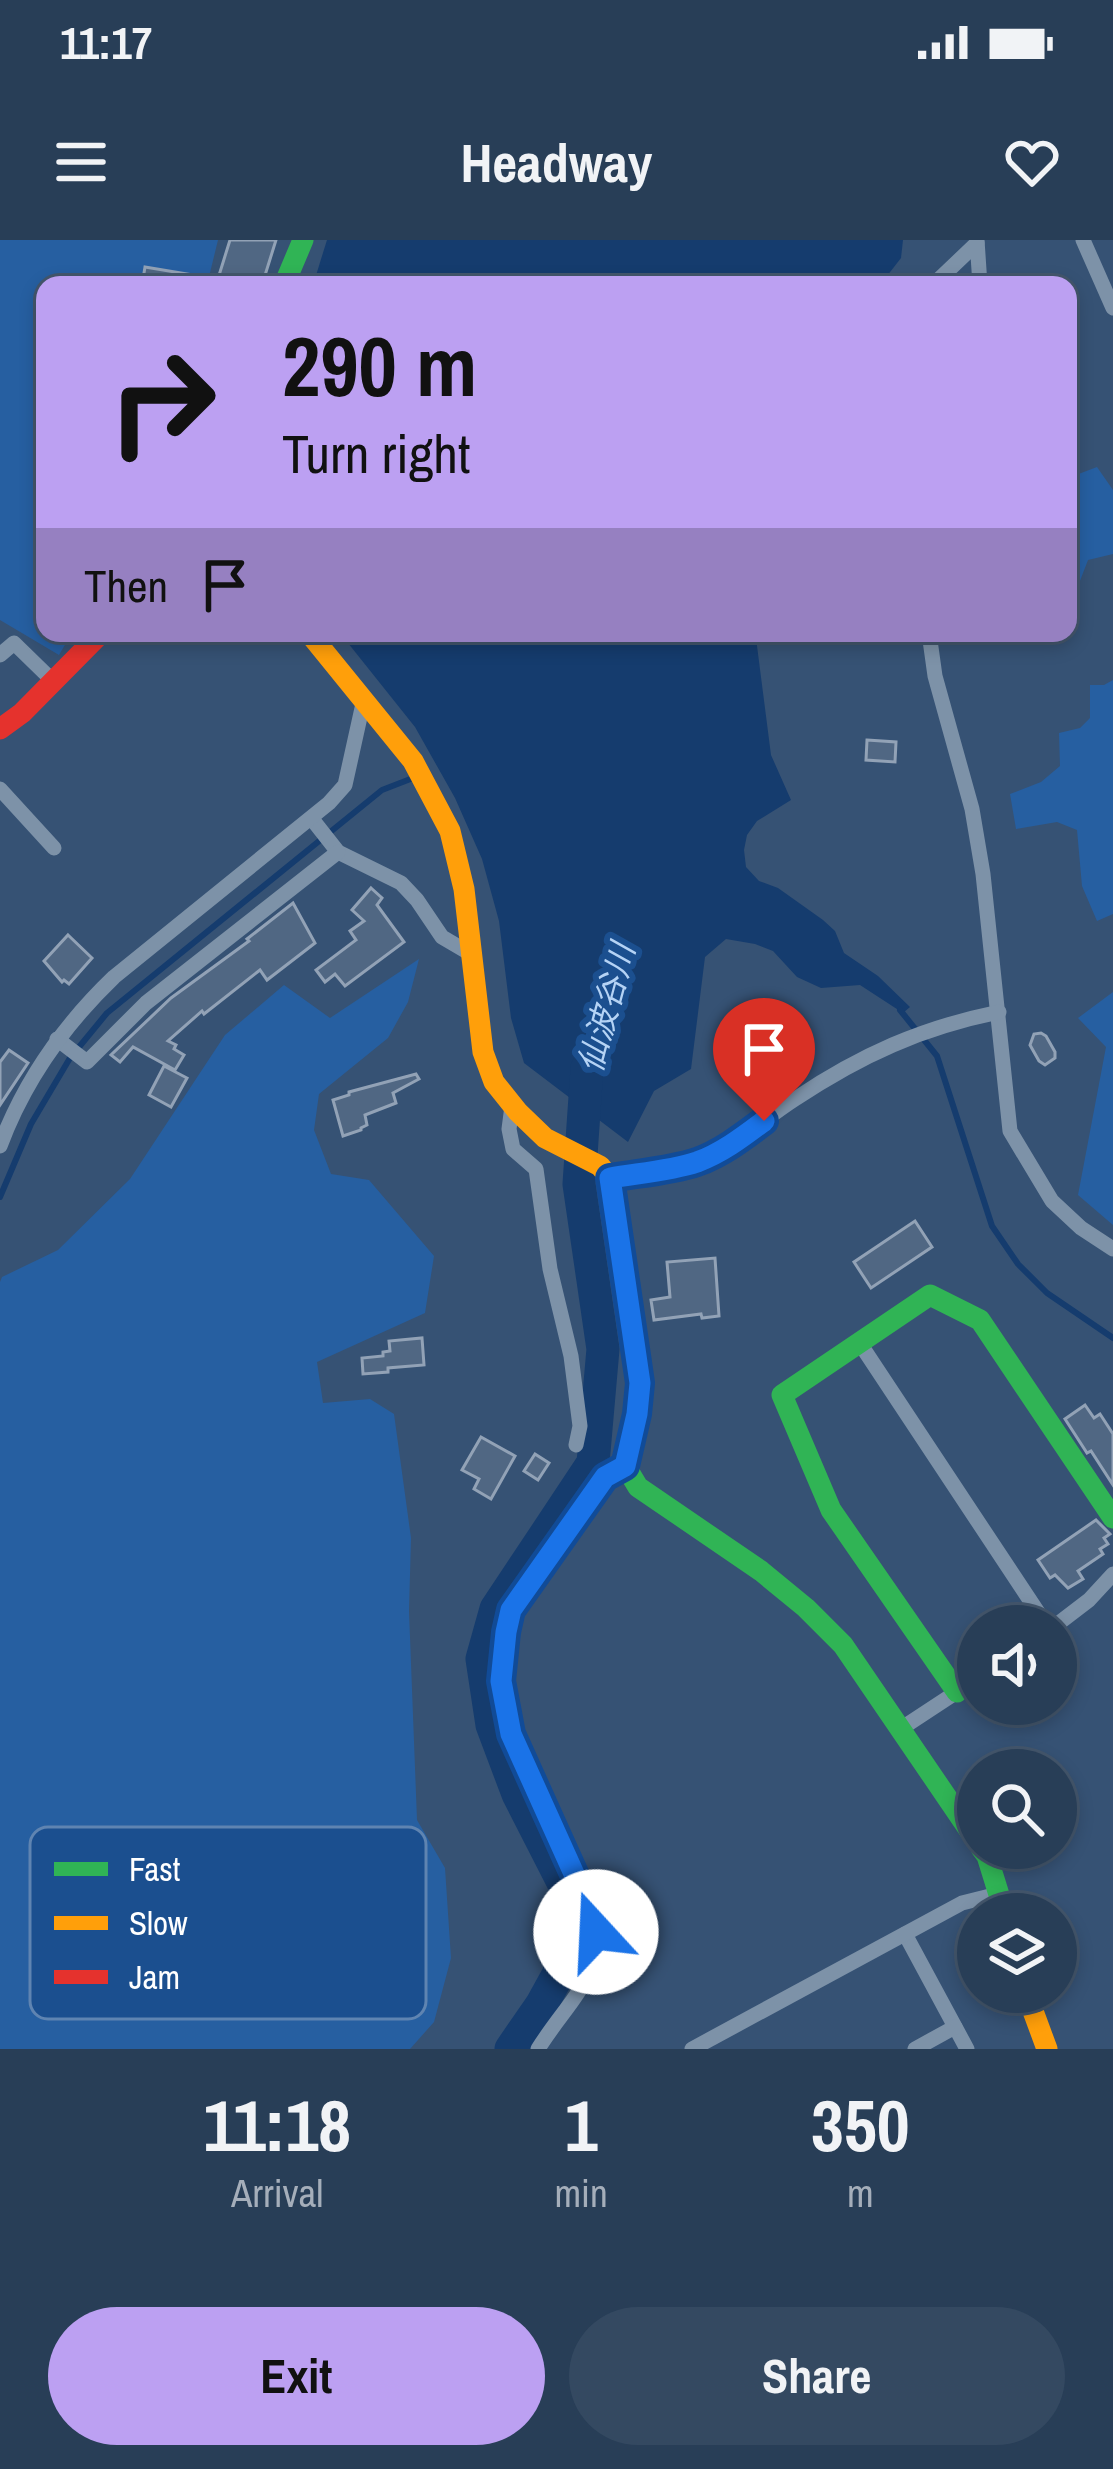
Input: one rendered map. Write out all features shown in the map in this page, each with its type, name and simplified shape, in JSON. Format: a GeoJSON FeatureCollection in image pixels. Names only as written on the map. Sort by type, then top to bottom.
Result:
{"type":"FeatureCollection","features":[{"type":"Feature","properties":{"kind":"street"},"geometry":{"type":"LineString","coordinates":[[288,276],[303,240]]}},
{"type":"Feature","properties":{"kind":"street"},"geometry":{"type":"LineString","coordinates":[[1083,240],[1113,308]]}},
{"type":"Feature","properties":{"kind":"street"},"geometry":{"type":"LineString","coordinates":[[942,276],[977,242]]}},
{"type":"Feature","properties":{"kind":"street"},"geometry":{"type":"LineString","coordinates":[[977,242],[979,276]]}},
{"type":"Feature","properties":{"kind":"street"},"geometry":{"type":"LineString","coordinates":[[0,729],[92,642]]}},
{"type":"Feature","properties":{"kind":"street"},"geometry":{"type":"LineString","coordinates":[[316,642],[400,743],[433,793],[450,831],[464,889],[483,1052],[494,1082],[545,1138],[605,1172],[673,1168],[699,1161],[841,1069],[892,1043],[998,1012]]}},
{"type":"Feature","properties":{"kind":"street"},"geometry":{"type":"LineString","coordinates":[[930,642],[935,676],[972,808],[986,893],[1010,1132],[1052,1201],[1113,1250]]}},
{"type":"Feature","properties":{"kind":"street"},"geometry":{"type":"LineString","coordinates":[[0,655],[14,643],[54,682]]}},
{"type":"Feature","properties":{"kind":"street"},"geometry":{"type":"LineString","coordinates":[[0,1146],[11,1117],[61,1042],[114,977],[315,822],[345,785],[364,699]]}},
{"type":"Feature","properties":{"kind":"street"},"geometry":{"type":"LineString","coordinates":[[0,789],[54,848]]}},
{"type":"Feature","properties":{"kind":"street"},"geometry":{"type":"LineString","coordinates":[[315,822],[335,848],[401,883],[442,938],[471,954]]}},
{"type":"Feature","properties":{"kind":"street"},"geometry":{"type":"LineString","coordinates":[[61,1042],[87,1061],[146,1003],[335,848]]}},
{"type":"Feature","properties":{"kind":"street"},"geometry":{"type":"LineString","coordinates":[[515,1109],[509,1130],[514,1149],[536,1169],[550,1269],[571,1357],[580,1426],[576,1445]]}},
{"type":"Feature","properties":{"kind":"street"},"geometry":{"type":"LineString","coordinates":[[605,1172],[640,1383],[625,1466],[638,1487],[760,1571],[843,1645],[957,1811]]}},
{"type":"Feature","properties":{"kind":"street"},"geometry":{"type":"LineString","coordinates":[[957,1691],[831,1510],[782,1394],[930,1295],[980,1320],[1113,1518]]}},
{"type":"Feature","properties":{"kind":"street"},"geometry":{"type":"LineString","coordinates":[[859,1342],[1037,1605]]}},
{"type":"Feature","properties":{"kind":"street"},"geometry":{"type":"LineString","coordinates":[[538,2049],[577,1996],[592,1964],[596,1932],[511,1734],[501,1681],[506,1632],[511,1610],[605,1477],[625,1466]]}},
{"type":"Feature","properties":{"kind":"street"},"geometry":{"type":"LineString","coordinates":[[1077,1608],[1113,1574]]}},
{"type":"Feature","properties":{"kind":"street"},"geometry":{"type":"LineString","coordinates":[[902,1728],[957,1693]]}},
{"type":"Feature","properties":{"kind":"street"},"geometry":{"type":"LineString","coordinates":[[692,2049],[957,1906]]}},
{"type":"Feature","properties":{"kind":"street"},"geometry":{"type":"LineString","coordinates":[[905,1934],[967,2049]]}},
{"type":"Feature","properties":{"kind":"street"},"geometry":{"type":"LineString","coordinates":[[1033,2013],[1046,2049]]}},
{"type":"Feature","properties":{"kind":"street"},"geometry":{"type":"LineString","coordinates":[[915,2049],[955,2027]]}},
{"type":"Feature","properties":{"kind":"shaded area"},"geometry":{"type":"Polygon","coordinates":[[[0,240],[218,240],[209,276],[36,276],[36,641],[0,620],[0,240]]]}},
{"type":"Feature","properties":{"kind":"shaded area"},"geometry":{"type":"Polygon","coordinates":[[[1097,467],[1113,490],[1113,554],[1088,560],[1077,589],[1077,475],[1097,467]]]}},
{"type":"Feature","properties":{"kind":"shaded area"},"geometry":{"type":"Polygon","coordinates":[[[37,642],[67,642],[59,655],[37,642]]]}},
{"type":"Feature","properties":{"kind":"shaded area"},"geometry":{"type":"Polygon","coordinates":[[[1113,680],[1113,914],[1097,921],[1082,886],[1077,830],[1057,822],[1016,829],[1010,794],[1041,782],[1060,766],[1059,733],[1080,728],[1090,718],[1090,685],[1113,680]]]}},
{"type":"Feature","properties":{"kind":"shaded area"},"geometry":{"type":"Polygon","coordinates":[[[419,959],[408,1002],[388,1038],[319,1094],[314,1130],[331,1174],[369,1180],[434,1256],[425,1313],[317,1362],[323,1403],[370,1399],[394,1414],[411,1538],[409,1611],[417,1820],[421,1827],[30,1827],[30,2019],[426,2019],[426,1835],[445,1868],[451,1958],[434,2022],[410,2049],[0,2049],[0,1282],[58,1250],[130,1179],[225,1035],[284,985],[330,1018],[419,959]]]}},
{"type":"Feature","properties":{"kind":"shaded area"},"geometry":{"type":"Polygon","coordinates":[[[1113,992],[1113,1225],[1078,1195],[1106,1047],[1078,1018],[1113,992]]]}},
{"type":"Feature","properties":{"kind":"water"},"geometry":{"type":"Polygon","coordinates":[[[327,240],[903,240],[901,258],[887,276],[316,276],[327,240]]]}},
{"type":"Feature","properties":{"kind":"water"},"geometry":{"type":"Polygon","coordinates":[[[347,642],[757,642],[771,755],[791,800],[757,821],[747,835],[746,867],[759,881],[778,888],[823,920],[835,931],[844,953],[878,976],[910,1007],[903,1013],[860,985],[821,988],[797,977],[773,951],[726,939],[705,957],[691,1069],[654,1091],[628,1142],[524,1063],[511,1018],[499,921],[482,859],[415,727],[347,642]]]}},
{"type":"Feature","properties":{"kind":"building"},"geometry":{"type":"Polygon","coordinates":[[[230,240],[276,240],[265,276],[219,276],[230,240]]]}},
{"type":"Feature","properties":{"kind":"building"},"geometry":{"type":"Polygon","coordinates":[[[145,267],[199,276],[144,276],[145,267]]]}},
{"type":"Feature","properties":{"kind":"building"},"geometry":{"type":"Polygon","coordinates":[[[867,740],[896,742],[895,762],[866,760],[867,740]]]}},
{"type":"Feature","properties":{"kind":"building"},"geometry":{"type":"Polygon","coordinates":[[[371,888],[382,898],[377,905],[404,942],[345,986],[335,974],[325,982],[316,970],[356,940],[350,931],[364,921],[352,910],[371,888]]]}},
{"type":"Feature","properties":{"kind":"building"},"geometry":{"type":"Polygon","coordinates":[[[293,903],[315,943],[267,980],[260,970],[168,1041],[184,1055],[175,1070],[133,1047],[120,1062],[111,1055],[171,998],[293,903]]]}},
{"type":"Feature","properties":{"kind":"building"},"geometry":{"type":"Polygon","coordinates":[[[68,935],[92,958],[69,984],[44,961],[68,935]]]}},
{"type":"Feature","properties":{"kind":"building"},"geometry":{"type":"Polygon","coordinates":[[[1041,1033],[1055,1052],[1055,1058],[1045,1065],[1030,1045],[1034,1034],[1041,1033]]]}},
{"type":"Feature","properties":{"kind":"building"},"geometry":{"type":"Polygon","coordinates":[[[9,1050],[28,1063],[0,1105],[0,1062],[9,1050]]]}},
{"type":"Feature","properties":{"kind":"building"},"geometry":{"type":"Polygon","coordinates":[[[164,1066],[187,1078],[171,1107],[149,1095],[164,1066]]]}},
{"type":"Feature","properties":{"kind":"building"},"geometry":{"type":"Polygon","coordinates":[[[416,1074],[419,1079],[393,1093],[396,1103],[365,1115],[367,1125],[343,1136],[333,1100],[416,1074]]]}},
{"type":"Feature","properties":{"kind":"building"},"geometry":{"type":"Polygon","coordinates":[[[915,1221],[932,1247],[871,1288],[854,1262],[915,1221]]]}},
{"type":"Feature","properties":{"kind":"building"},"geometry":{"type":"Polygon","coordinates":[[[715,1258],[719,1316],[654,1320],[651,1300],[670,1297],[667,1262],[715,1258]]]}},
{"type":"Feature","properties":{"kind":"building"},"geometry":{"type":"Polygon","coordinates":[[[422,1338],[424,1365],[363,1374],[362,1358],[383,1356],[390,1351],[389,1341],[422,1338]]]}},
{"type":"Feature","properties":{"kind":"building"},"geometry":{"type":"Polygon","coordinates":[[[1085,1405],[1094,1418],[1100,1414],[1113,1434],[1113,1485],[1065,1419],[1085,1405]]]}},
{"type":"Feature","properties":{"kind":"building"},"geometry":{"type":"Polygon","coordinates":[[[481,1437],[515,1456],[491,1499],[474,1489],[479,1479],[462,1470],[481,1437]]]}},
{"type":"Feature","properties":{"kind":"building"},"geometry":{"type":"Polygon","coordinates":[[[535,1454],[549,1463],[538,1480],[524,1471],[535,1454]]]}},
{"type":"Feature","properties":{"kind":"building"},"geometry":{"type":"Polygon","coordinates":[[[1096,1520],[1110,1534],[1104,1538],[1108,1544],[1100,1549],[1103,1554],[1078,1571],[1083,1579],[1068,1588],[1055,1575],[1050,1578],[1038,1560],[1096,1520]]]}},
{"type":"Feature","properties":{"kind":"waterway"},"geometry":{"type":"LineString","coordinates":[[0,1197],[31,1124],[70,1058],[107,1013],[382,790],[413,778]]}},
{"type":"Feature","properties":{"kind":"waterway"},"geometry":{"type":"LineString","coordinates":[[900,1010],[937,1056],[992,1226],[1018,1264],[1047,1293],[1113,1338]]}},
{"type":"Feature","properties":{"kind":"waterway","name":"仙波谷川"},"geometry":{"type":"LineString","coordinates":[[511,2049],[580,1935],[565,1886],[518,1794],[492,1725],[482,1659],[496,1609],[593,1463],[603,1349],[579,1184],[587,1068]]}},
{"type":"Feature","properties":{"kind":"traffic: fast"},"geometry":{"type":"LineString","coordinates":[[288,276],[303,240]]}},
{"type":"Feature","properties":{"kind":"traffic: fast"},"geometry":{"type":"LineString","coordinates":[[957,1692],[831,1510],[782,1395],[930,1295],[980,1320],[1113,1518]]}},
{"type":"Feature","properties":{"kind":"traffic: fast"},"geometry":{"type":"LineString","coordinates":[[626,1467],[638,1487],[761,1571],[843,1645],[957,1812]]}},
{"type":"Feature","properties":{"kind":"traffic: fast"},"geometry":{"type":"LineString","coordinates":[[991,1869],[998,1893]]}},
{"type":"Feature","properties":{"kind":"traffic: slow"},"geometry":{"type":"LineString","coordinates":[[316,642],[413,761],[450,831],[464,889],[483,1052],[494,1082],[545,1138],[600,1166],[610,1178],[640,1383],[626,1467]]}},
{"type":"Feature","properties":{"kind":"traffic: slow"},"geometry":{"type":"LineString","coordinates":[[1034,2013],[1047,2049]]}},
{"type":"Feature","properties":{"kind":"traffic: jam"},"geometry":{"type":"LineString","coordinates":[[0,729],[92,642]]}},
{"type":"Feature","properties":{"kind":"route"},"geometry":{"type":"LineString","coordinates":[[596,1932],[511,1734],[501,1681],[506,1632],[511,1610],[605,1477],[625,1466],[637,1414],[640,1383],[610,1178],[699,1161],[764,1121]]}}]}
